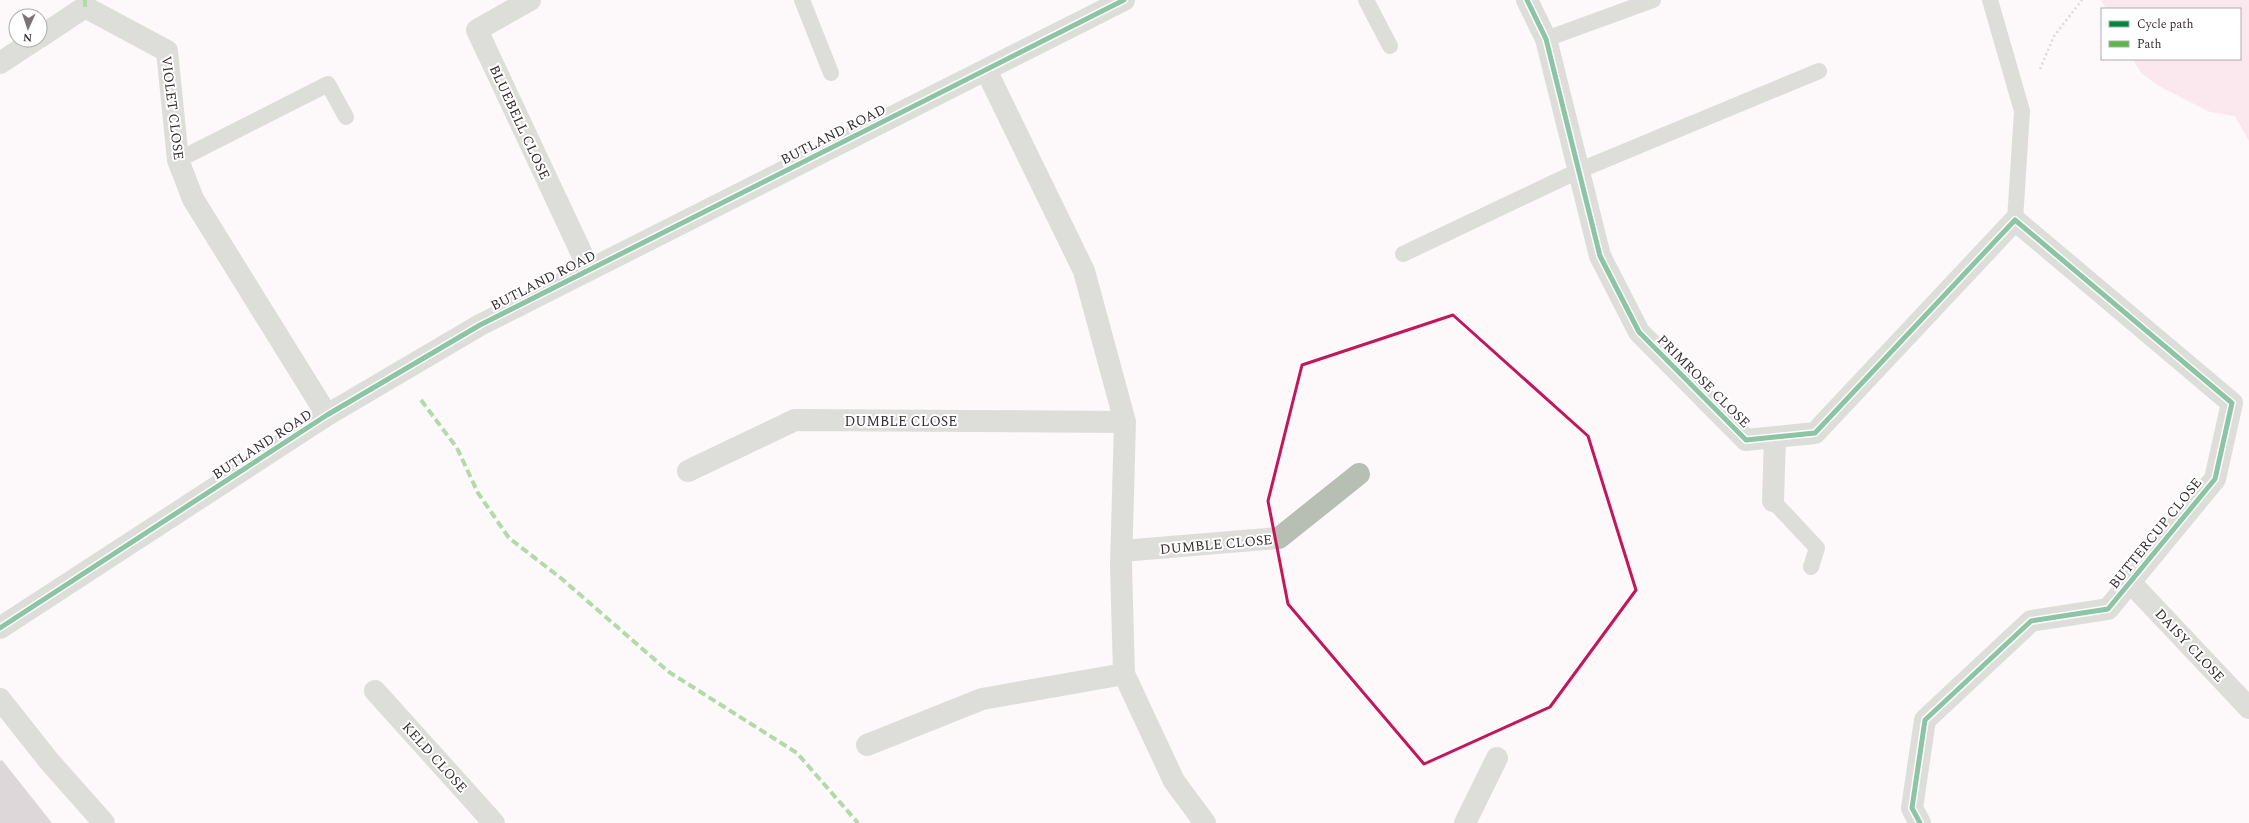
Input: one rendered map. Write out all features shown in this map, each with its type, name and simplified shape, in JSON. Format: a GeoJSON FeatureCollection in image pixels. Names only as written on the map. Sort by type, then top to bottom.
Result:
{"type":"FeatureCollection","features":[{"type":"Feature","properties":{"kind":"street","name":"BLUEBELL CLOSE"},"geometry":{"type":"LineString","coordinates":[[530,0],[477,30],[589,269]]}},
{"type":"Feature","properties":{"kind":"street","name":"BUTLAND ROAD"},"geometry":{"type":"LineString","coordinates":[[0,628],[327,415],[480,325],[1124,0]]}},
{"type":"Feature","properties":{"kind":"street","name":"PRIMROSE CLOSE"},"geometry":{"type":"LineString","coordinates":[[1527,0],[1546,39],[1600,256],[1639,332],[1746,440],[1815,433],[2015,220]]}},
{"type":"Feature","properties":{"kind":"street","name":"VIOLET CLOSE"},"geometry":{"type":"LineString","coordinates":[[48,32],[86,7],[168,51],[178,160],[193,199],[327,415]]}},
{"type":"Feature","properties":{"kind":"street"},"geometry":{"type":"LineString","coordinates":[[0,63],[23,48]]}},
{"type":"Feature","properties":{"kind":"street"},"geometry":{"type":"LineString","coordinates":[[986,70],[1084,271],[1125,422],[1122,551],[1124,674],[1174,781],[1205,823]]}},
{"type":"Feature","properties":{"kind":"street","name":"BUTTERCUP CLOSE"},"geometry":{"type":"LineString","coordinates":[[1920,823],[1912,808],[1925,720],[2031,621],[2108,609],[2215,479],[2241,401],[2015,220]]}},
{"type":"Feature","properties":{"kind":"street","name":"DUMBLE CLOSE"},"geometry":{"type":"LineString","coordinates":[[688,471],[795,420],[1125,422]]}},
{"type":"Feature","properties":{"kind":"street"},"geometry":{"type":"LineString","coordinates":[[1773,501],[1775,437]]}},
{"type":"Feature","properties":{"kind":"street","name":"DUMBLE CLOSE"},"geometry":{"type":"LineString","coordinates":[[1122,551],[1280,538],[1359,474]]}},
{"type":"Feature","properties":{"kind":"street","name":"DAISY CLOSE"},"geometry":{"type":"LineString","coordinates":[[2130,582],[2249,708]]}},
{"type":"Feature","properties":{"kind":"street"},"geometry":{"type":"LineString","coordinates":[[867,745],[982,699],[1124,674]]}},
{"type":"Feature","properties":{"kind":"street","name":"KELD CLOSE"},"geometry":{"type":"LineString","coordinates":[[375,691],[494,823]]}},
{"type":"Feature","properties":{"kind":"street"},"geometry":{"type":"LineString","coordinates":[[0,699],[49,761],[104,823]]}},
{"type":"Feature","properties":{"kind":"street"},"geometry":{"type":"LineString","coordinates":[[1465,823],[1497,758]]}},
{"type":"Feature","properties":{"kind":"lane"},"geometry":{"type":"LineString","coordinates":[[802,0],[831,73]]}},
{"type":"Feature","properties":{"kind":"lane"},"geometry":{"type":"LineString","coordinates":[[1366,0],[1390,46]]}},
{"type":"Feature","properties":{"kind":"lane"},"geometry":{"type":"LineString","coordinates":[[1546,39],[1653,0]]}},
{"type":"Feature","properties":{"kind":"lane"},"geometry":{"type":"LineString","coordinates":[[1990,0],[2022,111],[2015,220]]}},
{"type":"Feature","properties":{"kind":"lane"},"geometry":{"type":"LineString","coordinates":[[1403,254],[1578,171],[1819,71]]}},
{"type":"Feature","properties":{"kind":"lane"},"geometry":{"type":"LineString","coordinates":[[178,160],[328,84],[346,117]]}},
{"type":"Feature","properties":{"kind":"lane"},"geometry":{"type":"LineString","coordinates":[[1773,501],[1817,548],[1811,567]]}},
{"type":"Feature","properties":{"kind":"path"},"geometry":{"type":"LineString","coordinates":[[2040,72],[2054,36],[2082,0]]}},
{"type":"Feature","properties":{"kind":"highlighted area"},"geometry":{"type":"Polygon","coordinates":[[[1453,315],[1588,436],[1636,590],[1550,707],[1424,764],[1288,604],[1268,501],[1302,365],[1453,315]]]}},
{"type":"Feature","properties":{"kind":"shaded area"},"geometry":{"type":"Polygon","coordinates":[[[2101,0],[2249,0],[2249,141],[2235,116],[2210,112],[2159,86],[2141,73],[2134,60],[2241,60],[2241,8],[2105,8],[2101,0]]]}},
{"type":"Feature","properties":{"kind":"building"},"geometry":{"type":"Polygon","coordinates":[[[2,760],[52,823],[0,823],[0,761],[2,760]]]}},
{"type":"Feature","properties":{"kind":"marked path"},"geometry":{"type":"LineString","coordinates":[[85,0],[85,7]]}},
{"type":"Feature","properties":{"kind":"marked path"},"geometry":{"type":"LineString","coordinates":[[421,400],[457,448],[478,493],[509,538],[562,579],[669,672],[797,753],[858,823]]}},
{"type":"Feature","properties":{"kind":"cycle path"},"geometry":{"type":"LineString","coordinates":[[0,628],[327,415],[480,325],[1124,0]]}},
{"type":"Feature","properties":{"kind":"cycle path"},"geometry":{"type":"LineString","coordinates":[[1527,0],[1546,39],[1600,256],[1639,332],[1746,440],[1815,433],[2015,220],[2232,403],[2215,479],[2108,609],[2031,621],[1925,720],[1912,808],[1920,823]]}}]}
